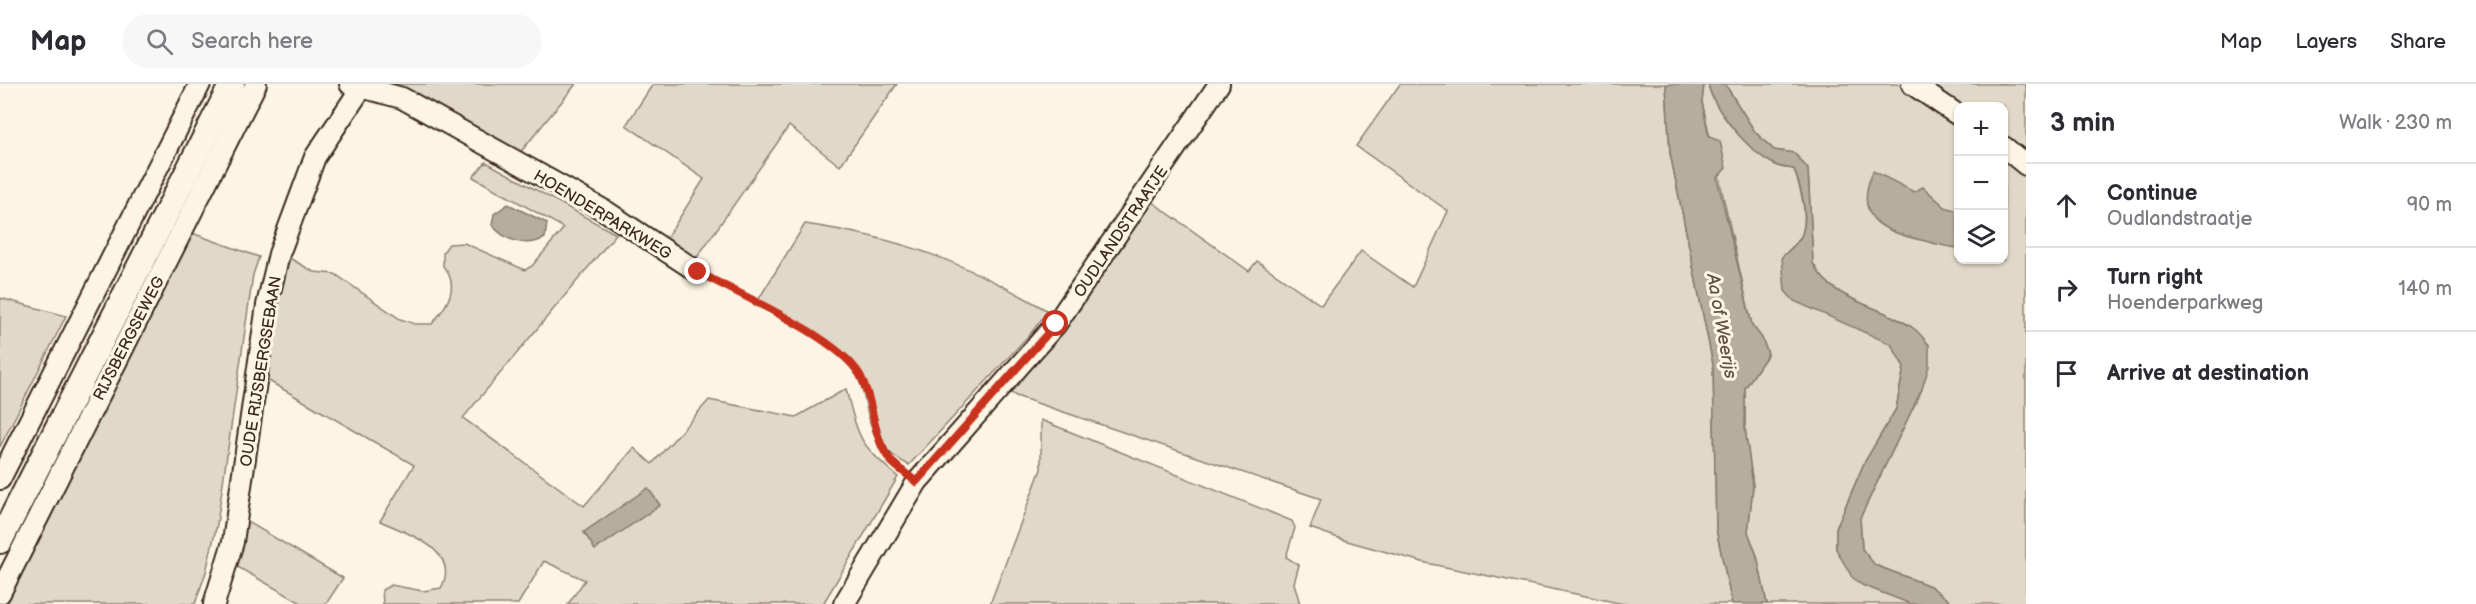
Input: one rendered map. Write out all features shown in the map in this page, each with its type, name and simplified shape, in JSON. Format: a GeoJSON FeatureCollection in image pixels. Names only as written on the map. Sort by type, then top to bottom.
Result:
{"type":"FeatureCollection","features":[{"type":"Feature","properties":{"kind":"main road","name":"RIJSBERGSEWEG"},"geometry":{"type":"LineString","coordinates":[[0,541],[232,84]]}},
{"type":"Feature","properties":{"kind":"street"},"geometry":{"type":"LineString","coordinates":[[0,479],[200,84]]}},
{"type":"Feature","properties":{"kind":"street","name":"RIJSBERGSEWEG"},"geometry":{"type":"LineString","coordinates":[[0,592],[256,84]]}},
{"type":"Feature","properties":{"kind":"street","name":"OUDLANDSTRAATJE"},"geometry":{"type":"LineString","coordinates":[[844,604],[916,482],[1056,324],[1219,84]]}},
{"type":"Feature","properties":{"kind":"street"},"geometry":{"type":"LineString","coordinates":[[1912,84],[1954,112]]}},
{"type":"Feature","properties":{"kind":"street","name":"HOENDERPARKWEG"},"geometry":{"type":"LineString","coordinates":[[358,85],[402,98],[607,212],[698,272]]}},
{"type":"Feature","properties":{"kind":"street","name":"OUDE RIJSBERGSEBAAN"},"geometry":{"type":"LineString","coordinates":[[214,604],[233,542],[267,305],[279,255],[315,157],[358,85]]}},
{"type":"Feature","properties":{"kind":"street"},"geometry":{"type":"LineString","coordinates":[[2008,150],[2026,165]]}},
{"type":"Feature","properties":{"kind":"path"},"geometry":{"type":"LineString","coordinates":[[698,272],[834,345],[860,375],[868,394],[875,428],[891,461],[916,482]]}},
{"type":"Feature","properties":{"kind":"shaded area"},"geometry":{"type":"Polygon","coordinates":[[[376,84],[576,84],[515,159],[376,84]]]}},
{"type":"Feature","properties":{"kind":"shaded area"},"geometry":{"type":"Polygon","coordinates":[[[653,84],[897,84],[840,166],[789,126],[691,266],[661,247],[704,179],[626,125],[653,84]]]}},
{"type":"Feature","properties":{"kind":"shaded area"},"geometry":{"type":"Polygon","coordinates":[[[1400,84],[1666,84],[1670,153],[1713,364],[1716,529],[1732,604],[1624,604],[1426,563],[1347,541],[1310,528],[1321,499],[1016,396],[1006,389],[1148,199],[1249,271],[1257,261],[1321,305],[1361,251],[1413,287],[1448,211],[1356,146],[1400,84]]]}},
{"type":"Feature","properties":{"kind":"shaded area"},"geometry":{"type":"Polygon","coordinates":[[[1704,84],[1708,84],[1718,106],[1745,141],[1776,165],[1794,169],[1803,205],[1804,224],[1799,240],[1782,257],[1867,331],[1891,344],[1904,367],[1896,409],[1864,463],[1836,528],[1836,549],[1911,604],[1767,604],[1757,556],[1748,532],[1753,486],[1745,428],[1745,388],[1768,354],[1762,338],[1752,325],[1702,102],[1704,84]]]}},
{"type":"Feature","properties":{"kind":"shaded area"},"geometry":{"type":"Polygon","coordinates":[[[1725,84],[1898,84],[1954,121],[1954,264],[2008,264],[2008,160],[2026,176],[2026,604],[1954,604],[1930,586],[1874,565],[1862,549],[1860,518],[1922,389],[1929,345],[1913,328],[1845,295],[1832,287],[1822,276],[1813,263],[1808,169],[1794,153],[1774,150],[1755,132],[1725,84]]]}},
{"type":"Feature","properties":{"kind":"shaded area"},"geometry":{"type":"Polygon","coordinates":[[[1925,84],[2026,84],[2026,154],[2008,141],[2008,102],[1954,103],[1925,84]]]}},
{"type":"Feature","properties":{"kind":"shaded area"},"geometry":{"type":"Polygon","coordinates":[[[486,162],[616,234],[463,418],[584,506],[634,448],[652,464],[709,400],[796,417],[846,389],[862,439],[875,456],[898,477],[823,604],[568,604],[585,580],[544,561],[518,604],[383,604],[382,590],[391,585],[423,591],[441,588],[445,575],[444,563],[438,553],[416,537],[380,521],[414,465],[255,373],[279,252],[314,272],[335,274],[400,319],[415,324],[432,324],[450,296],[451,281],[443,266],[443,252],[449,244],[464,243],[525,270],[532,266],[563,229],[473,177],[486,162]],[[659,505],[584,533],[596,549],[659,505]]]}},
{"type":"Feature","properties":{"kind":"shaded area"},"geometry":{"type":"Polygon","coordinates":[[[805,224],[872,237],[931,254],[988,279],[1048,311],[1031,333],[909,465],[891,454],[880,442],[868,416],[858,375],[842,352],[819,336],[755,305],[805,224]]]}},
{"type":"Feature","properties":{"kind":"shaded area"},"geometry":{"type":"Polygon","coordinates":[[[192,233],[259,257],[253,275],[217,524],[206,572],[195,604],[3,604],[192,233]]]}},
{"type":"Feature","properties":{"kind":"shaded area"},"geometry":{"type":"Polygon","coordinates":[[[0,298],[66,316],[0,447],[0,298]]]}},
{"type":"Feature","properties":{"kind":"shaded area"},"geometry":{"type":"Polygon","coordinates":[[[1041,420],[1292,521],[1295,528],[1286,557],[1299,565],[1294,583],[1300,604],[990,604],[1041,469],[1041,420]]]}},
{"type":"Feature","properties":{"kind":"shaded area"},"geometry":{"type":"Polygon","coordinates":[[[238,516],[343,578],[326,604],[303,604],[227,561],[238,516]]]}},
{"type":"Feature","properties":{"kind":"water","name":"Aa of Weerijs"},"geometry":{"type":"Polygon","coordinates":[[[1666,84],[1704,84],[1702,102],[1709,137],[1720,141],[1726,168],[1717,178],[1752,325],[1762,338],[1768,354],[1745,388],[1745,428],[1753,486],[1748,532],[1757,556],[1767,604],[1732,604],[1716,529],[1713,364],[1670,153],[1666,84]]]}},
{"type":"Feature","properties":{"kind":"water"},"geometry":{"type":"Polygon","coordinates":[[[1708,84],[1725,84],[1755,132],[1774,150],[1794,153],[1808,169],[1813,263],[1821,276],[1844,295],[1886,313],[1913,328],[1929,345],[1929,366],[1922,389],[1860,518],[1862,549],[1875,565],[1930,586],[1954,604],[1911,604],[1862,585],[1852,577],[1836,549],[1836,529],[1864,463],[1896,409],[1904,367],[1891,344],[1794,301],[1785,291],[1782,257],[1803,233],[1805,215],[1794,169],[1776,165],[1745,142],[1726,119],[1708,84]]]}},
{"type":"Feature","properties":{"kind":"water"},"geometry":{"type":"Polygon","coordinates":[[[1873,171],[1914,192],[1923,187],[1945,207],[1954,210],[1954,247],[1906,236],[1883,226],[1874,219],[1869,211],[1866,200],[1873,171]]]}},
{"type":"Feature","properties":{"kind":"water"},"geometry":{"type":"Polygon","coordinates":[[[508,204],[547,223],[545,238],[531,242],[516,241],[497,231],[492,225],[494,214],[508,204]]]}},
{"type":"Feature","properties":{"kind":"water"},"geometry":{"type":"Polygon","coordinates":[[[648,488],[660,505],[595,550],[584,532],[648,488]]]}},
{"type":"Feature","properties":{"kind":"route"},"geometry":{"type":"LineString","coordinates":[[698,272],[834,345],[860,375],[868,394],[875,428],[891,461],[916,482],[1056,324]]}}]}
